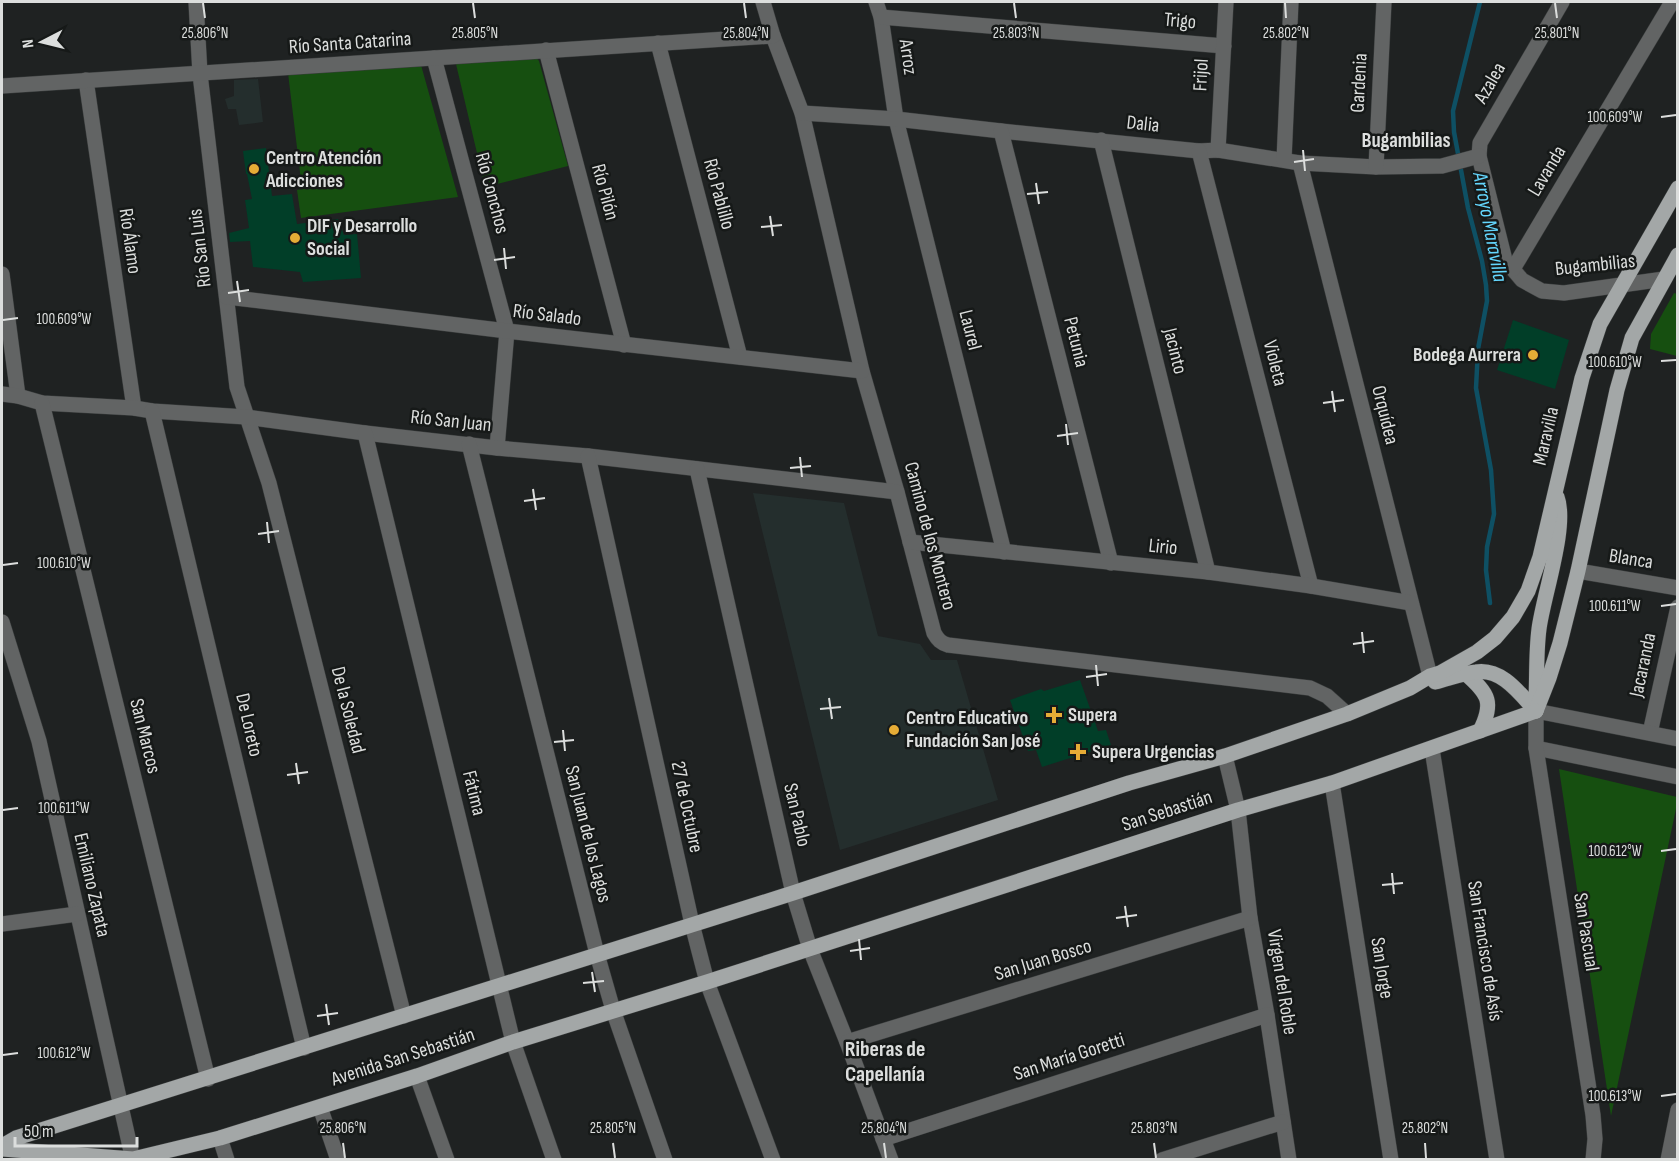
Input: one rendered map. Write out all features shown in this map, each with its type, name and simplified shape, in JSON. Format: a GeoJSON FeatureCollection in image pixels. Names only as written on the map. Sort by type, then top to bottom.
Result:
{"type":"FeatureCollection","features":[{"type":"Feature","properties":{"kind":"main road","name":"Maravilla"},"geometry":{"type":"LineString","coordinates":[[1435,675],[1476,652],[1495,638],[1513,617],[1528,591],[1540,557],[1582,378],[1600,324],[1677,188]]}},
{"type":"Feature","properties":{"kind":"main road"},"geometry":{"type":"LineString","coordinates":[[1536,711],[1560,643],[1617,390],[1632,339],[1677,255]]}},
{"type":"Feature","properties":{"kind":"main road"},"geometry":{"type":"LineString","coordinates":[[1536,711],[1539,630],[1557,542],[1560,512],[1555,492]]}},
{"type":"Feature","properties":{"kind":"main road"},"geometry":{"type":"LineString","coordinates":[[1410,688],[1481,671],[1498,676],[1512,685],[1536,711]]}},
{"type":"Feature","properties":{"kind":"main road"},"geometry":{"type":"LineString","coordinates":[[1466,674],[1479,685],[1489,704],[1480,731]]}},
{"type":"Feature","properties":{"kind":"main road","name":"San Sebastián"},"geometry":{"type":"LineString","coordinates":[[793,893],[1129,783],[1225,756],[1347,714],[1435,675]]}},
{"type":"Feature","properties":{"kind":"main road","name":"San Sebastián"},"geometry":{"type":"LineString","coordinates":[[810,949],[1238,810],[1332,783],[1536,711]]}},
{"type":"Feature","properties":{"kind":"main road","name":"Avenida San Sebastián"},"geometry":{"type":"LineString","coordinates":[[2,1147],[16,1138],[793,893]]}},
{"type":"Feature","properties":{"kind":"main road","name":"Avenida San Sebastián"},"geometry":{"type":"LineString","coordinates":[[2,1147],[133,1159],[220,1137],[320,1107],[513,1042],[810,949]]}},
{"type":"Feature","properties":{"kind":"street","name":"Río San Luis"},"geometry":{"type":"LineString","coordinates":[[196,2],[200,74],[237,387],[246,417]]}},
{"type":"Feature","properties":{"kind":"street","name":"Camino de los Montero"},"geometry":{"type":"LineString","coordinates":[[763,2],[773,36],[802,113],[862,371],[934,633],[941,643],[1310,688],[1327,696],[1347,714]]}},
{"type":"Feature","properties":{"kind":"street","name":"Arroz"},"geometry":{"type":"LineString","coordinates":[[876,2],[881,17],[896,119]]}},
{"type":"Feature","properties":{"kind":"street","name":"Frijol"},"geometry":{"type":"LineString","coordinates":[[1218,150],[1226,2]]}},
{"type":"Feature","properties":{"kind":"street"},"geometry":{"type":"LineString","coordinates":[[1284,160],[1291,2]]}},
{"type":"Feature","properties":{"kind":"street","name":"Gardenia"},"geometry":{"type":"LineString","coordinates":[[1376,167],[1384,2]]}},
{"type":"Feature","properties":{"kind":"street","name":"Azalea"},"geometry":{"type":"LineString","coordinates":[[1475,157],[1485,133],[1562,2]]}},
{"type":"Feature","properties":{"kind":"street","name":"Lavanda"},"geometry":{"type":"LineString","coordinates":[[1513,269],[1672,2]]}},
{"type":"Feature","properties":{"kind":"street","name":"Trigo"},"geometry":{"type":"LineString","coordinates":[[881,17],[1224,46]]}},
{"type":"Feature","properties":{"kind":"street","name":"Río Santa Catarina"},"geometry":{"type":"LineString","coordinates":[[2,86],[773,36]]}},
{"type":"Feature","properties":{"kind":"street","name":"Río Pablillo"},"geometry":{"type":"LineString","coordinates":[[658,43],[740,357]]}},
{"type":"Feature","properties":{"kind":"street","name":"Río Pilón"},"geometry":{"type":"LineString","coordinates":[[546,50],[624,345]]}},
{"type":"Feature","properties":{"kind":"street","name":"Río Conchos"},"geometry":{"type":"LineString","coordinates":[[434,58],[507,331],[497,448]]}},
{"type":"Feature","properties":{"kind":"street","name":"Río Álamo"},"geometry":{"type":"LineString","coordinates":[[86,80],[134,408]]}},
{"type":"Feature","properties":{"kind":"street","name":"Dalia"},"geometry":{"type":"LineString","coordinates":[[802,113],[896,119],[1199,151],[1218,150],[1300,163],[1376,167],[1442,166],[1475,157]]}},
{"type":"Feature","properties":{"kind":"street","name":"Laurel"},"geometry":{"type":"LineString","coordinates":[[896,119],[1004,552]]}},
{"type":"Feature","properties":{"kind":"street","name":"Petunia"},"geometry":{"type":"LineString","coordinates":[[1000,131],[1111,563]]}},
{"type":"Feature","properties":{"kind":"street","name":"Jacinto"},"geometry":{"type":"LineString","coordinates":[[1101,140],[1208,572]]}},
{"type":"Feature","properties":{"kind":"street","name":"Violeta"},"geometry":{"type":"LineString","coordinates":[[1199,151],[1311,586]]}},
{"type":"Feature","properties":{"kind":"street","name":"Bugambilias"},"geometry":{"type":"LineString","coordinates":[[1475,157],[1506,260],[1522,280],[1542,291],[1564,292],[1664,279]]}},
{"type":"Feature","properties":{"kind":"street","name":"Orquídea"},"geometry":{"type":"LineString","coordinates":[[1300,163],[1411,603],[1435,675]]}},
{"type":"Feature","properties":{"kind":"street"},"geometry":{"type":"LineString","coordinates":[[2,274],[18,396]]}},
{"type":"Feature","properties":{"kind":"street","name":"Río Salado"},"geometry":{"type":"LineString","coordinates":[[227,297],[862,371]]}},
{"type":"Feature","properties":{"kind":"street","name":"Río San Juan"},"geometry":{"type":"LineString","coordinates":[[2,394],[42,403],[246,417],[365,433],[897,492]]}},
{"type":"Feature","properties":{"kind":"street","name":"San Marcos"},"geometry":{"type":"LineString","coordinates":[[42,403],[208,1079]]}},
{"type":"Feature","properties":{"kind":"street","name":"De Loreto"},"geometry":{"type":"LineString","coordinates":[[152,411],[304,1048]]}},
{"type":"Feature","properties":{"kind":"street","name":"De la Soledad"},"geometry":{"type":"LineString","coordinates":[[246,417],[269,483],[404,1016]]}},
{"type":"Feature","properties":{"kind":"street","name":"Fátima"},"geometry":{"type":"LineString","coordinates":[[365,433],[513,1042],[554,1160]]}},
{"type":"Feature","properties":{"kind":"street","name":"San Juan de los Lagos"},"geometry":{"type":"LineString","coordinates":[[469,444],[597,954],[613,1010],[665,1160]]}},
{"type":"Feature","properties":{"kind":"street","name":"27 de Octubre"},"geometry":{"type":"LineString","coordinates":[[588,456],[692,924],[707,982],[773,1160]]}},
{"type":"Feature","properties":{"kind":"street","name":"San Pablo"},"geometry":{"type":"LineString","coordinates":[[697,469],[793,893],[810,949],[891,1160]]}},
{"type":"Feature","properties":{"kind":"street","name":"Lirio"},"geometry":{"type":"LineString","coordinates":[[910,542],[1208,572],[1411,603]]}},
{"type":"Feature","properties":{"kind":"street","name":"Blanca"},"geometry":{"type":"LineString","coordinates":[[1578,571],[1677,588]]}},
{"type":"Feature","properties":{"kind":"street","name":"Jacaranda"},"geometry":{"type":"LineString","coordinates":[[1650,733],[1677,607]]}},
{"type":"Feature","properties":{"kind":"street","name":"Emiliano Zapata"},"geometry":{"type":"LineString","coordinates":[[2,622],[39,741],[133,1159]]}},
{"type":"Feature","properties":{"kind":"street"},"geometry":{"type":"LineString","coordinates":[[1536,711],[1677,739]]}},
{"type":"Feature","properties":{"kind":"street","name":"San Pascual"},"geometry":{"type":"LineString","coordinates":[[1536,711],[1536,748],[1593,1115],[1595,1138],[1593,1160]]}},
{"type":"Feature","properties":{"kind":"street","name":"San Francisco de Asís"},"geometry":{"type":"LineString","coordinates":[[1432,748],[1497,1160]]}},
{"type":"Feature","properties":{"kind":"street"},"geometry":{"type":"LineString","coordinates":[[1536,748],[1677,777]]}},
{"type":"Feature","properties":{"kind":"street","name":"Virgen del Roble"},"geometry":{"type":"LineString","coordinates":[[1225,756],[1238,810],[1250,918],[1289,1160]]}},
{"type":"Feature","properties":{"kind":"street","name":"San Jorge"},"geometry":{"type":"LineString","coordinates":[[1332,783],[1390,1160]]}},
{"type":"Feature","properties":{"kind":"street"},"geometry":{"type":"LineString","coordinates":[[2,924],[77,914]]}},
{"type":"Feature","properties":{"kind":"street","name":"San Juan Bosco"},"geometry":{"type":"LineString","coordinates":[[847,1042],[1250,918]]}},
{"type":"Feature","properties":{"kind":"street","name":"San María Goretti"},"geometry":{"type":"LineString","coordinates":[[883,1139],[1267,1015]]}},
{"type":"Feature","properties":{"kind":"street"},"geometry":{"type":"LineString","coordinates":[[417,1076],[447,1160]]}},
{"type":"Feature","properties":{"kind":"street"},"geometry":{"type":"LineString","coordinates":[[320,1107],[338,1160]]}},
{"type":"Feature","properties":{"kind":"street"},"geometry":{"type":"LineString","coordinates":[[1668,1160],[1677,1110]]}},
{"type":"Feature","properties":{"kind":"street"},"geometry":{"type":"LineString","coordinates":[[1162,1160],[1283,1122]]}},
{"type":"Feature","properties":{"kind":"street"},"geometry":{"type":"LineString","coordinates":[[220,1137],[227,1160]]}},
{"type":"Feature","properties":{"kind":"shaded area"},"geometry":{"type":"Polygon","coordinates":[[[258,79],[263,122],[239,125],[236,109],[228,109],[225,99],[234,96],[234,80],[258,79]]]}},
{"type":"Feature","properties":{"kind":"shaded area","name":"Centro Educativo Fundación San José"},"geometry":{"type":"Polygon","coordinates":[[[753,493],[844,503],[878,636],[920,644],[931,660],[957,660],[998,800],[840,850],[753,493]]]}},
{"type":"Feature","properties":{"kind":"green space"},"geometry":{"type":"Polygon","coordinates":[[[534,55],[539,61],[568,166],[485,187],[456,64],[534,55]]]}},
{"type":"Feature","properties":{"kind":"green space"},"geometry":{"type":"Polygon","coordinates":[[[421,65],[458,197],[301,218],[297,190],[302,189],[288,73],[421,65]]]}},
{"type":"Feature","properties":{"kind":"green space"},"geometry":{"type":"Polygon","coordinates":[[[1674,293],[1677,294],[1677,356],[1650,349],[1651,334],[1674,293]]]}},
{"type":"Feature","properties":{"kind":"green space"},"geometry":{"type":"Polygon","coordinates":[[[1559,769],[1677,797],[1611,1116],[1559,769]]]}},
{"type":"Feature","properties":{"kind":"building","name":"DIF y Desarrollo Social"},"geometry":{"type":"Polygon","coordinates":[[[266,148],[272,196],[292,194],[297,224],[338,219],[344,235],[357,234],[361,278],[303,282],[300,272],[253,267],[250,241],[230,242],[229,233],[249,228],[245,200],[252,199],[243,151],[266,148]]]}},
{"type":"Feature","properties":{"kind":"building","name":"Bodega Aurrera"},"geometry":{"type":"Polygon","coordinates":[[[1513,320],[1569,340],[1555,389],[1497,370],[1513,320]]]}},
{"type":"Feature","properties":{"kind":"building","name":"Supera"},"geometry":{"type":"Polygon","coordinates":[[[1080,680],[1098,731],[1106,730],[1111,745],[1042,767],[1036,750],[1028,751],[1010,700],[1041,689],[1044,691],[1080,680]]]}},
{"type":"Feature","properties":{"kind":"waterway","name":"Arroyo Maravilla"},"geometry":{"type":"LineString","coordinates":[[1480,2],[1453,111],[1454,132],[1468,208],[1486,285],[1487,301],[1478,349],[1476,388],[1491,470],[1494,514],[1487,547],[1486,570],[1490,603]]}},
{"type":"Feature","properties":{"kind":"place","name":"Centro Atención Adicciones"},"geometry":{"type":"Point","coordinates":[254,169]}},
{"type":"Feature","properties":{"kind":"place","name":"DIF y Desarrollo Social"},"geometry":{"type":"Point","coordinates":[295,238]}},
{"type":"Feature","properties":{"kind":"place","name":"Bodega Aurrera"},"geometry":{"type":"Point","coordinates":[1533,355]}},
{"type":"Feature","properties":{"kind":"place","name":"Supera"},"geometry":{"type":"Point","coordinates":[1054,715]}},
{"type":"Feature","properties":{"kind":"place","name":"Centro Educativo Fundación San José"},"geometry":{"type":"Point","coordinates":[894,730]}},
{"type":"Feature","properties":{"kind":"place","name":"Supera Urgencias"},"geometry":{"type":"Point","coordinates":[1078,752]}},
{"type":"Feature","properties":{"kind":"district","name":"Bugambilias"},"geometry":{"type":"Point","coordinates":[1406,140]}},
{"type":"Feature","properties":{"kind":"district","name":"Riberas de Capellanía"},"geometry":{"type":"Point","coordinates":[885,1062]}}]}
